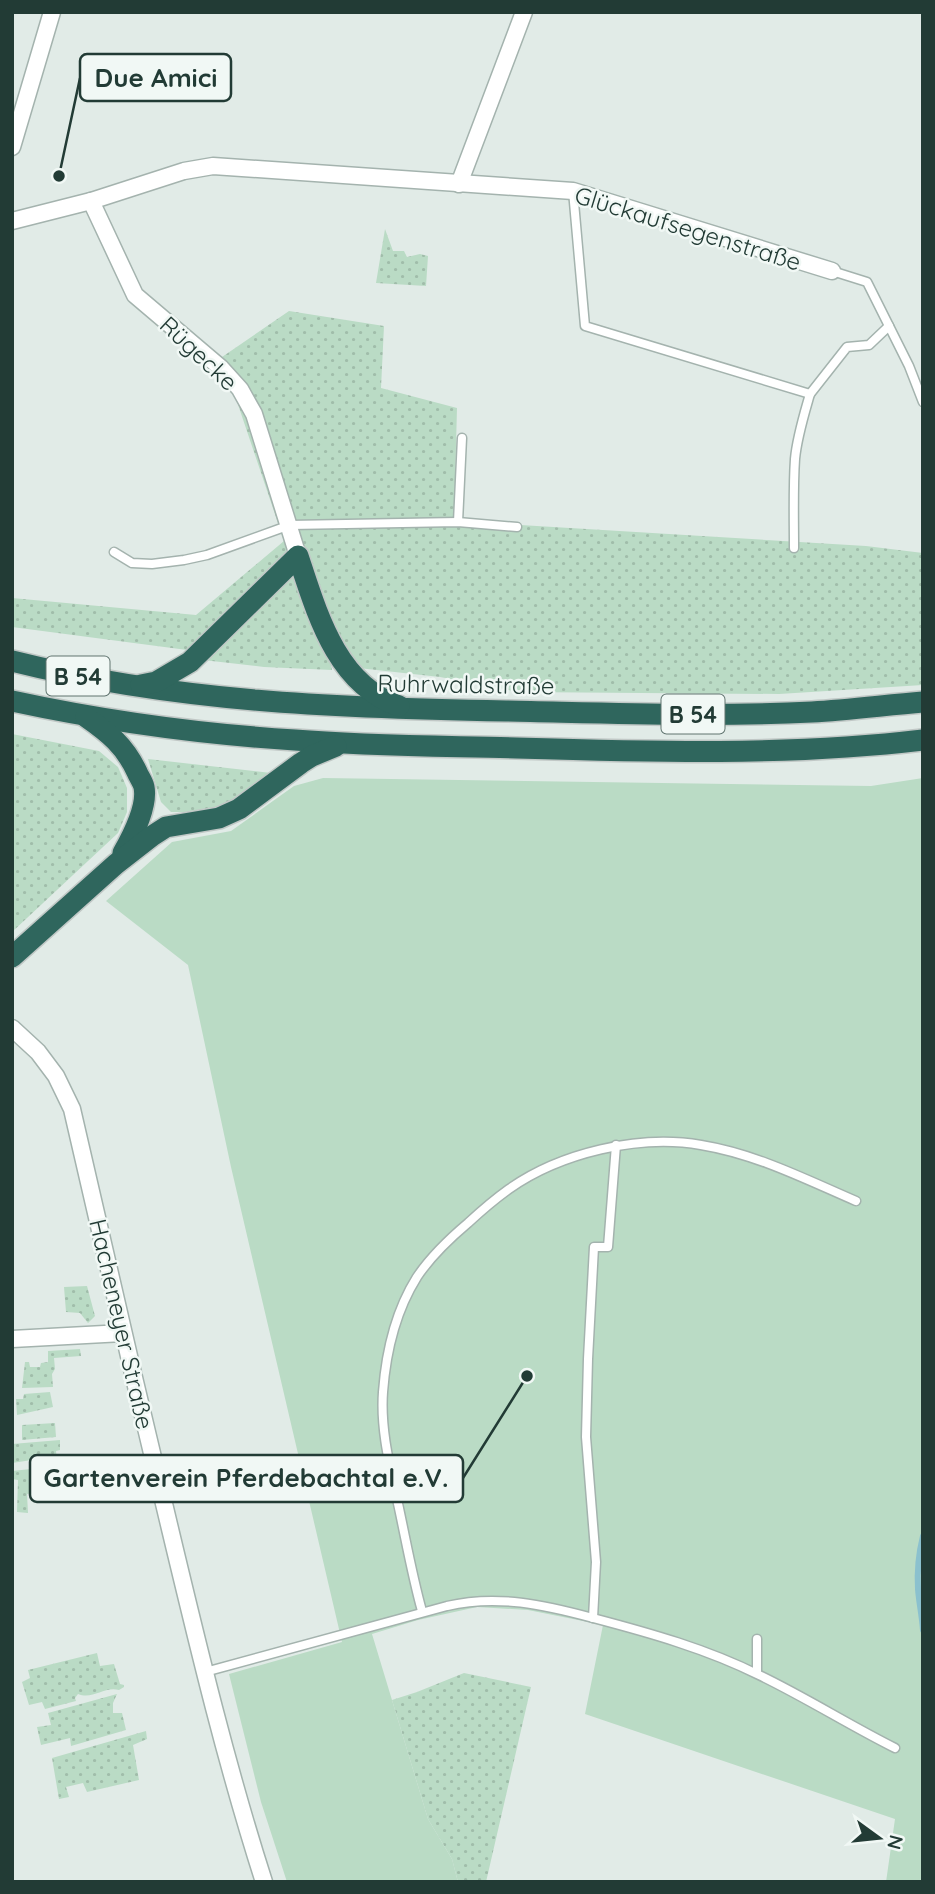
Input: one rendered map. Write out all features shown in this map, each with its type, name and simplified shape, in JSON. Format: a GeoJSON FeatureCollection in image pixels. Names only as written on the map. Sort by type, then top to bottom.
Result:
{"type":"FeatureCollection","features":[{"type":"Feature","properties":{"kind":"highway"},"geometry":{"type":"LineString","coordinates":[[135,686],[156,682],[190,662],[298,556],[323,625],[348,670],[383,700],[415,710]]}},
{"type":"Feature","properties":{"kind":"highway","name":"Ruhrwaldstraße"},"geometry":{"type":"LineString","coordinates":[[12,662],[135,686],[239,700],[348,708],[674,714],[813,712],[923,702]]}},
{"type":"Feature","properties":{"kind":"highway","name":"B 54"},"geometry":{"type":"LineString","coordinates":[[12,701],[154,726],[358,744],[667,752],[801,750],[923,740]]}},
{"type":"Feature","properties":{"kind":"highway"},"geometry":{"type":"LineString","coordinates":[[83,715],[106,731],[126,751],[144,788],[141,814],[133,835],[116,864]]}},
{"type":"Feature","properties":{"kind":"highway"},"geometry":{"type":"LineString","coordinates":[[12,957],[116,864],[166,827],[219,818],[239,809],[312,756],[336,747],[358,744]]}},
{"type":"Feature","properties":{"kind":"street"},"geometry":{"type":"LineString","coordinates":[[12,147],[52,12]]}},
{"type":"Feature","properties":{"kind":"street"},"geometry":{"type":"LineString","coordinates":[[459,184],[524,12]]}},
{"type":"Feature","properties":{"kind":"street","name":"Glückaufsegenstraße"},"geometry":{"type":"LineString","coordinates":[[12,221],[91,201],[184,171],[213,166],[573,191],[832,271]]}},
{"type":"Feature","properties":{"kind":"street","name":"Rügecke"},"geometry":{"type":"LineString","coordinates":[[91,201],[135,295],[221,368],[240,389],[254,414],[298,556]]}},
{"type":"Feature","properties":{"kind":"street","name":"Hacheneyer Straße"},"geometry":{"type":"LineString","coordinates":[[12,1028],[38,1052],[57,1076],[72,1109],[205,1672],[264,1882]]}},
{"type":"Feature","properties":{"kind":"street"},"geometry":{"type":"LineString","coordinates":[[12,1339],[123,1332]]}},
{"type":"Feature","properties":{"kind":"lane"},"geometry":{"type":"LineString","coordinates":[[573,191],[585,326],[810,394]]}},
{"type":"Feature","properties":{"kind":"lane"},"geometry":{"type":"LineString","coordinates":[[832,271],[867,282],[909,366],[923,402]]}},
{"type":"Feature","properties":{"kind":"lane"},"geometry":{"type":"LineString","coordinates":[[794,548],[795,456],[810,394],[847,347],[869,345],[890,326]]}},
{"type":"Feature","properties":{"kind":"lane"},"geometry":{"type":"LineString","coordinates":[[458,522],[462,438]]}},
{"type":"Feature","properties":{"kind":"lane"},"geometry":{"type":"LineString","coordinates":[[114,552],[132,563],[152,564],[184,560],[207,555],[290,525],[458,522],[517,527]]}},
{"type":"Feature","properties":{"kind":"lane"},"geometry":{"type":"LineString","coordinates":[[422,1611],[393,1481],[383,1412],[386,1367],[396,1320],[417,1277],[453,1236],[511,1188],[553,1165],[617,1145],[658,1142],[709,1146],[771,1164],[856,1200]]}},
{"type":"Feature","properties":{"kind":"lane"},"geometry":{"type":"LineString","coordinates":[[593,1618],[596,1562],[586,1437],[588,1359],[594,1247],[608,1247],[617,1145]]}},
{"type":"Feature","properties":{"kind":"lane"},"geometry":{"type":"LineString","coordinates":[[205,1672],[470,1600],[515,1601],[557,1608],[648,1632],[701,1650],[757,1673],[895,1748]]}},
{"type":"Feature","properties":{"kind":"lane"},"geometry":{"type":"LineString","coordinates":[[757,1639],[757,1673]]}},
{"type":"Feature","properties":{"kind":"green space"},"geometry":{"type":"Polygon","coordinates":[[[385,229],[393,251],[404,251],[407,257],[420,254],[428,256],[426,286],[376,283],[385,229]]]}},
{"type":"Feature","properties":{"kind":"green space"},"geometry":{"type":"Polygon","coordinates":[[[289,311],[384,326],[381,388],[457,408],[454,521],[866,546],[923,553],[923,685],[779,694],[519,692],[440,677],[331,665],[332,670],[264,667],[203,660],[210,653],[12,627],[12,598],[196,615],[284,541],[222,357],[289,311]]]}},
{"type":"Feature","properties":{"kind":"green space"},"geometry":{"type":"Polygon","coordinates":[[[12,734],[99,751],[118,767],[127,788],[127,812],[118,833],[12,932],[12,734]]]}},
{"type":"Feature","properties":{"kind":"green space"},"geometry":{"type":"Polygon","coordinates":[[[148,759],[271,773],[226,807],[197,812],[171,812],[161,802],[148,759]]]}},
{"type":"Feature","properties":{"kind":"green space"},"geometry":{"type":"Polygon","coordinates":[[[323,778],[871,786],[923,778],[923,1882],[886,1882],[895,1819],[585,1714],[603,1625],[528,1610],[477,1607],[418,1620],[372,1634],[428,1819],[452,1859],[458,1882],[287,1882],[261,1802],[229,1674],[342,1642],[231,1167],[188,965],[106,901],[172,842],[231,831],[294,786],[323,778]]]}},
{"type":"Feature","properties":{"kind":"green space"},"geometry":{"type":"Polygon","coordinates":[[[87,1286],[95,1316],[88,1323],[80,1313],[66,1312],[64,1287],[87,1286]]]}},
{"type":"Feature","properties":{"kind":"green space"},"geometry":{"type":"Polygon","coordinates":[[[80,1349],[81,1356],[54,1358],[53,1387],[22,1388],[25,1362],[29,1362],[30,1367],[40,1367],[41,1363],[48,1362],[48,1351],[80,1349]]]}},
{"type":"Feature","properties":{"kind":"green space"},"geometry":{"type":"Polygon","coordinates":[[[50,1392],[53,1407],[17,1415],[16,1399],[23,1399],[24,1394],[50,1392]]]}},
{"type":"Feature","properties":{"kind":"green space"},"geometry":{"type":"Polygon","coordinates":[[[55,1423],[56,1437],[22,1440],[22,1425],[55,1423]]]}},
{"type":"Feature","properties":{"kind":"green space"},"geometry":{"type":"Polygon","coordinates":[[[60,1440],[60,1450],[56,1451],[57,1460],[47,1461],[45,1458],[12,1463],[12,1444],[60,1440]]]}},
{"type":"Feature","properties":{"kind":"green space"},"geometry":{"type":"Polygon","coordinates":[[[59,1466],[59,1475],[54,1477],[54,1490],[27,1494],[28,1513],[17,1512],[18,1480],[12,1479],[12,1471],[59,1466]]]}},
{"type":"Feature","properties":{"kind":"green space"},"geometry":{"type":"Polygon","coordinates":[[[97,1653],[100,1666],[114,1664],[120,1684],[124,1687],[89,1695],[78,1694],[76,1701],[45,1709],[42,1702],[29,1705],[22,1682],[30,1678],[28,1670],[97,1653]]]}},
{"type":"Feature","properties":{"kind":"green space"},"geometry":{"type":"Polygon","coordinates":[[[464,1673],[531,1687],[486,1882],[458,1882],[452,1859],[428,1819],[392,1700],[464,1673]]]}},
{"type":"Feature","properties":{"kind":"green space"},"geometry":{"type":"Polygon","coordinates":[[[117,1694],[113,1713],[122,1713],[126,1730],[71,1746],[70,1738],[41,1745],[37,1727],[51,1725],[48,1713],[117,1694]]]}},
{"type":"Feature","properties":{"kind":"green space"},"geometry":{"type":"Polygon","coordinates":[[[146,1731],[147,1739],[133,1745],[139,1780],[87,1792],[83,1783],[66,1787],[69,1797],[59,1799],[52,1758],[146,1731]]]}},
{"type":"Feature","properties":{"kind":"waterway"},"geometry":{"type":"LineString","coordinates":[[923,1536],[918,1582],[923,1630]]}},
{"type":"Feature","properties":{"kind":"place","name":"Due Amici"},"geometry":{"type":"Point","coordinates":[59,176]}},
{"type":"Feature","properties":{"kind":"place","name":"Gartenverein Pferdebachtal e.V."},"geometry":{"type":"Point","coordinates":[527,1376]}}]}
